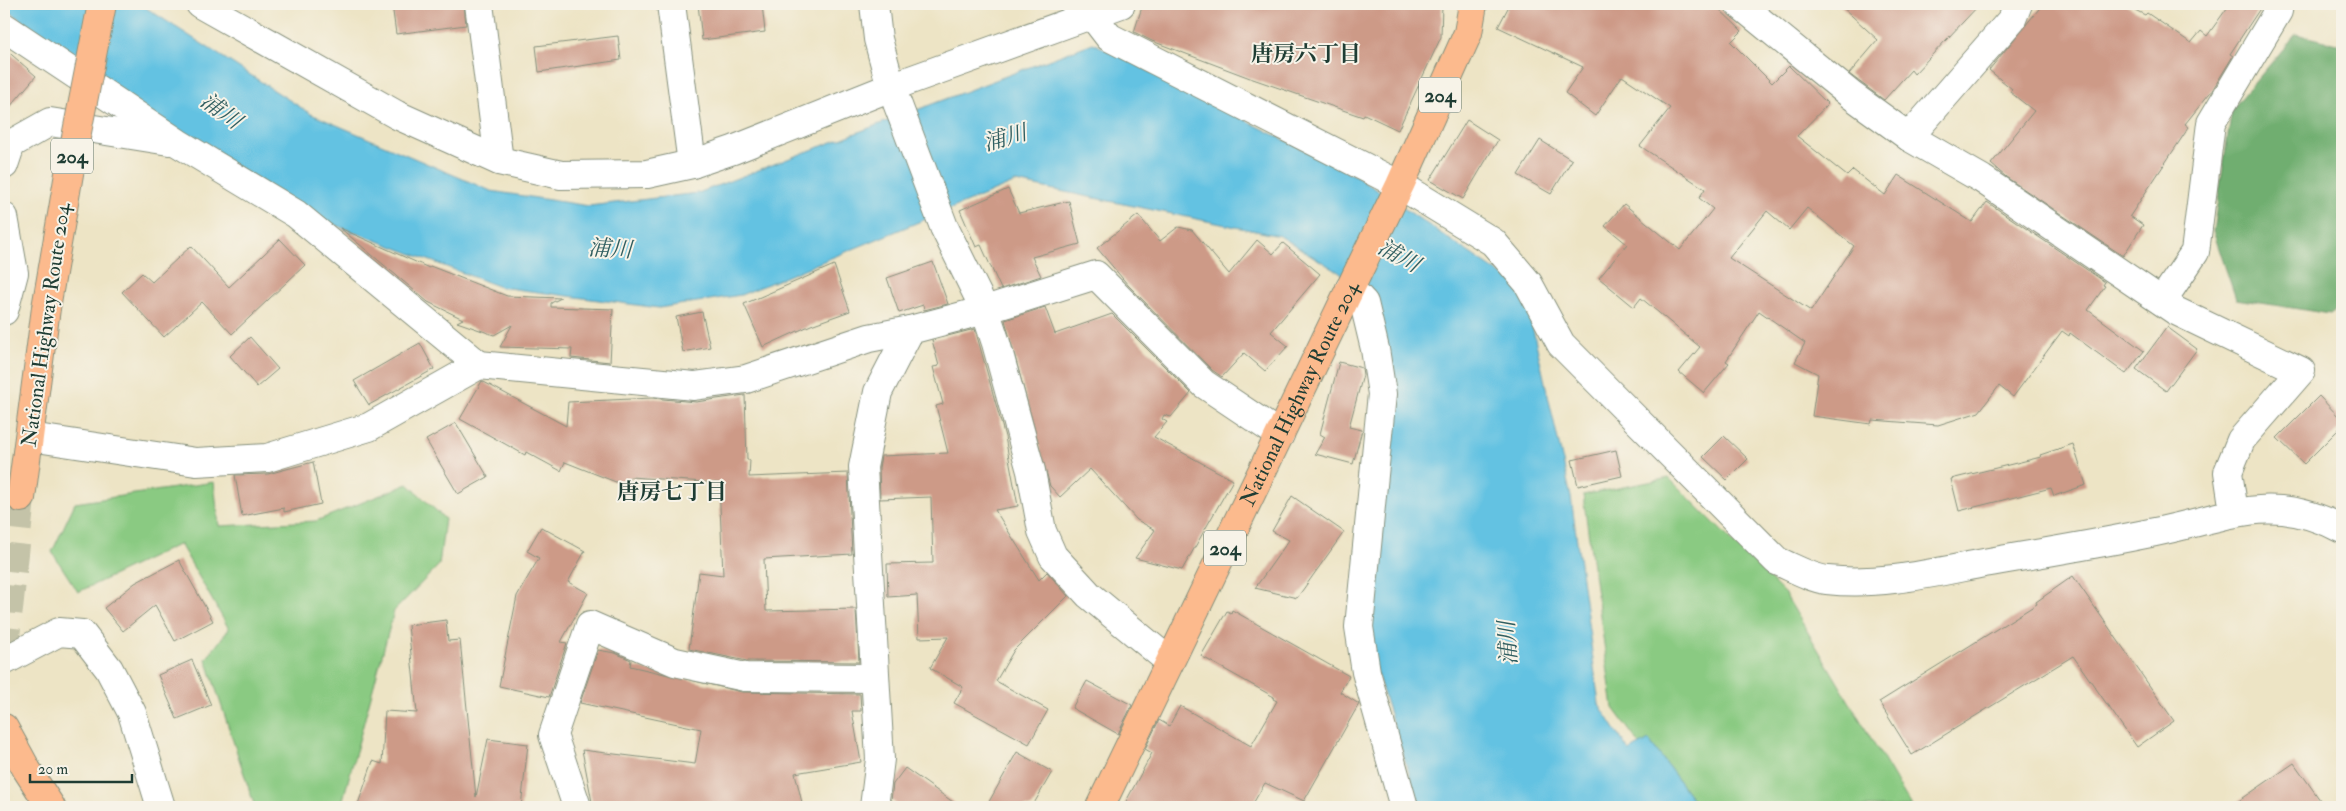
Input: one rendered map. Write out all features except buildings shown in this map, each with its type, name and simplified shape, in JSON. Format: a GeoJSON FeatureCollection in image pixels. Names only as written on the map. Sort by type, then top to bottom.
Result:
{"type":"FeatureCollection","features":[{"type":"Feature","properties":{"kind":"main road","name":"National Highway Route 204"},"geometry":{"type":"LineString","coordinates":[[21,498],[46,308],[70,168],[102,4]]}},
{"type":"Feature","properties":{"kind":"main road","name":"National Highway Route 204"},"geometry":{"type":"LineString","coordinates":[[1100,807],[1400,185],[1468,33],[1473,4]]}},
{"type":"Feature","properties":{"kind":"main road"},"geometry":{"type":"LineString","coordinates":[[4,728],[27,770],[51,807]]}},
{"type":"Feature","properties":{"kind":"street"},"geometry":{"type":"LineString","coordinates":[[200,4],[397,115],[499,161],[560,175],[647,174],[692,164],[733,150],[1090,9],[1121,4]]}},
{"type":"Feature","properties":{"kind":"street"},"geometry":{"type":"LineString","coordinates":[[479,4],[499,161]]}},
{"type":"Feature","properties":{"kind":"street"},"geometry":{"type":"LineString","coordinates":[[671,4],[692,164]]}},
{"type":"Feature","properties":{"kind":"street"},"geometry":{"type":"LineString","coordinates":[[874,4],[878,39],[891,87],[944,226],[985,310],[1030,471],[1042,530],[1053,556],[1089,595],[1169,661]]}},
{"type":"Feature","properties":{"kind":"street"},"geometry":{"type":"LineString","coordinates":[[1739,4],[1851,95],[1909,137],[1982,179],[2176,310],[2300,371],[2241,440],[2228,472],[2234,512]]}},
{"type":"Feature","properties":{"kind":"street"},"geometry":{"type":"LineString","coordinates":[[1909,137],[2012,18],[2018,4]]}},
{"type":"Feature","properties":{"kind":"street"},"geometry":{"type":"LineString","coordinates":[[2162,301],[2195,252],[2211,123],[2278,11],[2279,4]]}},
{"type":"Feature","properties":{"kind":"street"},"geometry":{"type":"LineString","coordinates":[[1090,9],[1110,37],[1400,185],[1493,242],[1528,283],[1562,344],[1777,561],[1824,579],[1877,582],[2157,532],[2234,512],[2268,508],[2291,510],[2322,518],[2342,528]]}},
{"type":"Feature","properties":{"kind":"street"},"geometry":{"type":"LineString","coordinates":[[4,27],[178,143],[296,214],[479,365],[694,386],[746,379],[869,338],[910,330],[985,310],[1096,275],[1204,384],[1280,435]]}},
{"type":"Feature","properties":{"kind":"street"},"geometry":{"type":"LineString","coordinates":[[4,165],[11,144],[50,122],[178,143]]}},
{"type":"Feature","properties":{"kind":"street"},"geometry":{"type":"LineString","coordinates":[[4,218],[14,273],[4,311]]}},
{"type":"Feature","properties":{"kind":"street"},"geometry":{"type":"LineString","coordinates":[[1350,288],[1364,303],[1376,349],[1382,394],[1359,627],[1366,672],[1404,807]]}},
{"type":"Feature","properties":{"kind":"street"},"geometry":{"type":"LineString","coordinates":[[871,806],[880,759],[863,467],[878,392],[910,330]]}},
{"type":"Feature","properties":{"kind":"street"},"geometry":{"type":"LineString","coordinates":[[30,437],[196,462],[267,458],[369,427],[479,365]]}},
{"type":"Feature","properties":{"kind":"street"},"geometry":{"type":"LineString","coordinates":[[577,807],[553,735],[590,625],[675,662],[745,677],[874,678]]}},
{"type":"Feature","properties":{"kind":"street"},"geometry":{"type":"LineString","coordinates":[[4,661],[59,632],[82,634],[110,669],[132,714],[161,807]]}},
{"type":"Feature","properties":{"kind":"green space"},"geometry":{"type":"Polygon","coordinates":[[[2296,34],[2342,45],[2342,305],[2330,314],[2236,299],[2213,231],[2232,109],[2296,34]]]}},
{"type":"Feature","properties":{"kind":"green space"},"geometry":{"type":"Polygon","coordinates":[[[1669,478],[1785,594],[1912,807],[1698,807],[1649,740],[1641,746],[1613,708],[1583,495],[1669,478]]]}},
{"type":"Feature","properties":{"kind":"green space"},"geometry":{"type":"Polygon","coordinates":[[[214,482],[219,526],[316,521],[408,484],[445,519],[439,565],[394,611],[341,807],[255,807],[206,659],[229,629],[180,544],[78,592],[52,552],[75,503],[214,482]]]}},
{"type":"Feature","properties":{"kind":"water","name":"浦川"},"geometry":{"type":"Polygon","coordinates":[[[4,4],[140,4],[311,114],[491,191],[589,206],[698,193],[1093,43],[1358,177],[1524,290],[1571,497],[1599,704],[1629,751],[1649,740],[1698,807],[1420,807],[1363,630],[1388,399],[1370,301],[1340,273],[1280,236],[1016,182],[741,295],[659,308],[500,287],[322,220],[136,112],[4,7],[4,4]]]}},
{"type":"Feature","properties":{"kind":"tunnel"},"geometry":{"type":"LineString","coordinates":[[4,655],[21,498]]}},
{"type":"Feature","properties":{"kind":"district","name":"唐房六丁目"},"geometry":{"type":"Point","coordinates":[1306,54]}},
{"type":"Feature","properties":{"kind":"district","name":"唐房七丁目"},"geometry":{"type":"Point","coordinates":[672,492]}}]}
